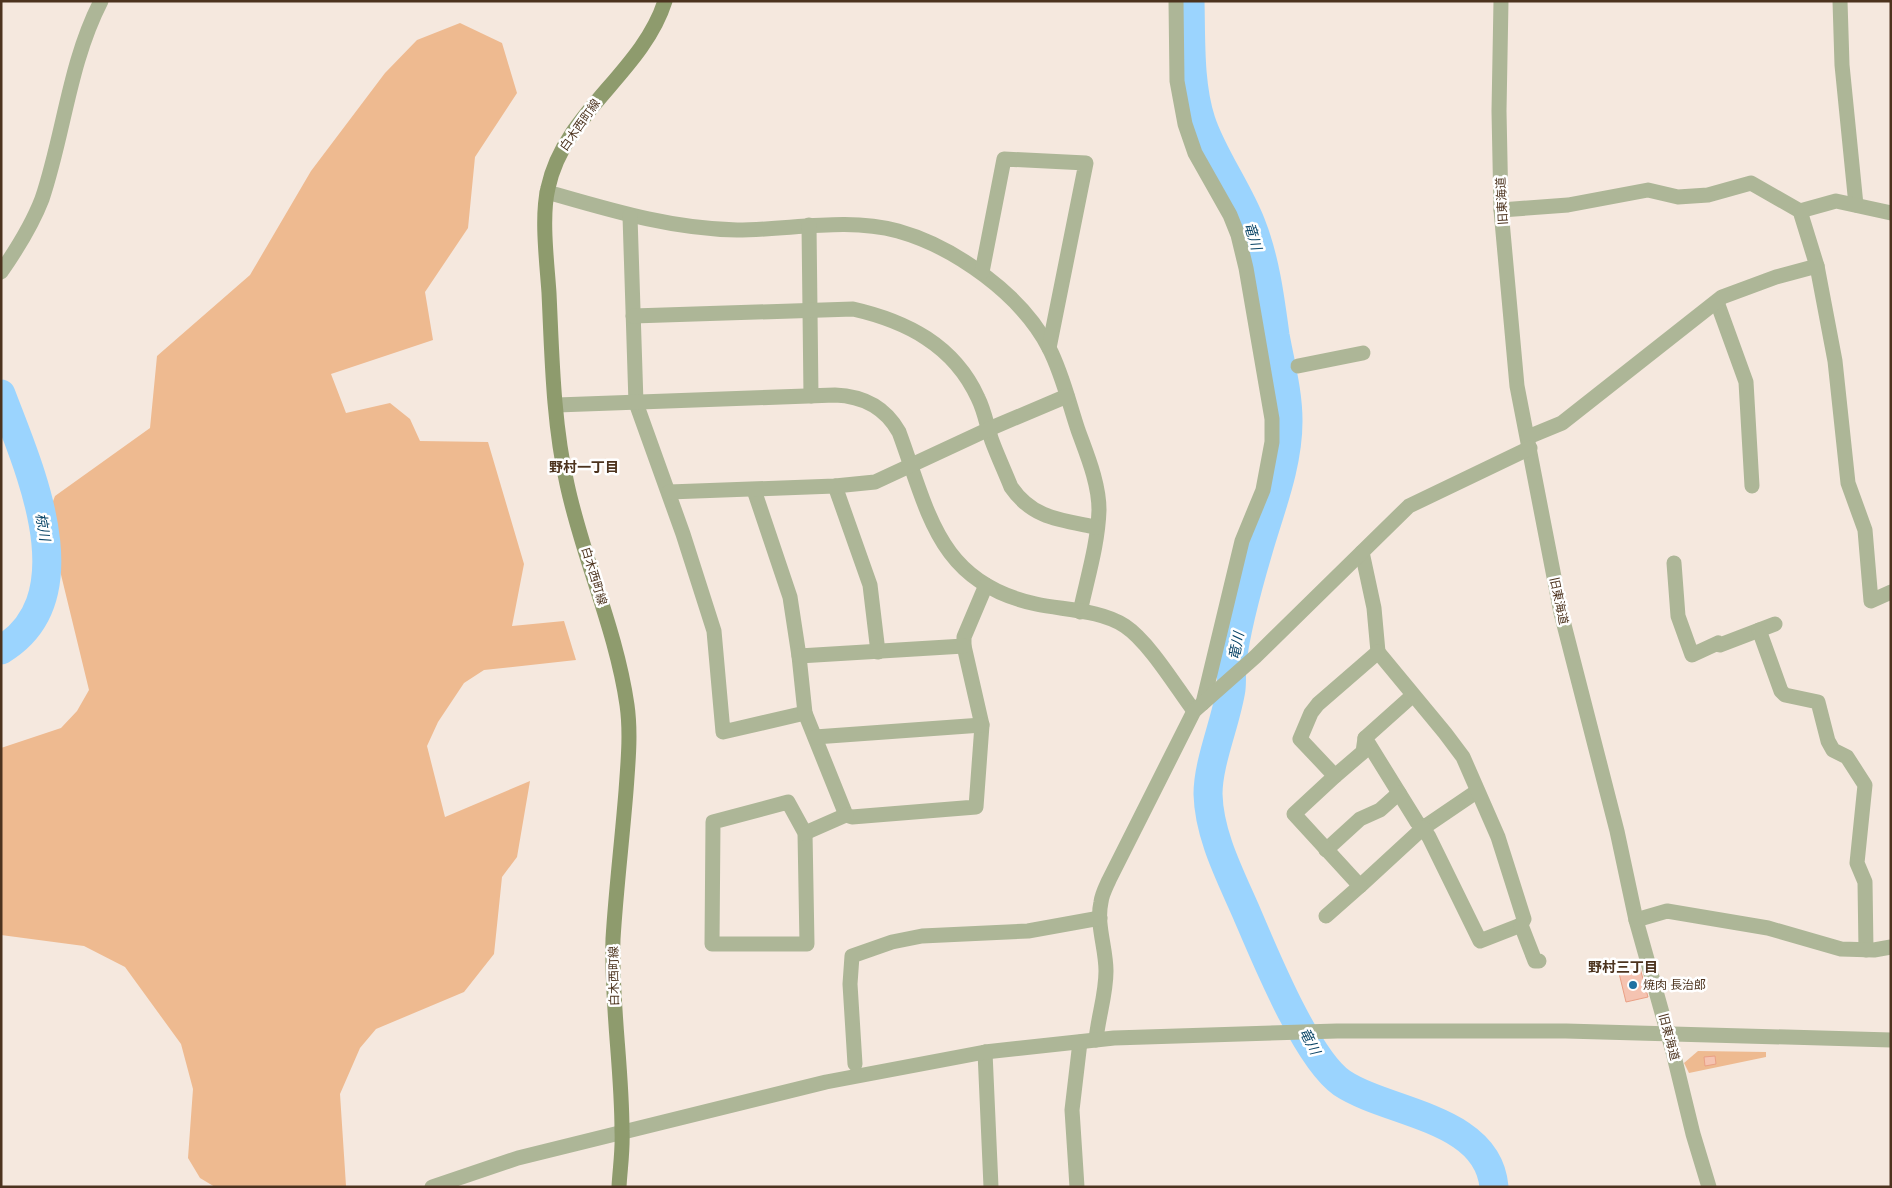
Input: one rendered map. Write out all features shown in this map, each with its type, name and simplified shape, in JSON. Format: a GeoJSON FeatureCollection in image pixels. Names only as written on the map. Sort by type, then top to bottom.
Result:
{"type":"FeatureCollection","features":[{"type":"Feature","properties":{"kind":"main road","name":"白木西町線"},"geometry":{"type":"LineString","coordinates":[[619,1187],[622,1132],[614,1000],[613,940],[628,758],[628,708],[618,659],[567,486],[557,405],[547,255],[547,192],[562,147],[585,113],[634,58],[652,29],[665,1]]}},
{"type":"Feature","properties":{"kind":"street"},"geometry":{"type":"LineString","coordinates":[[1,272],[29,228],[42,200],[78,62],[88,31],[101,1]]}},
{"type":"Feature","properties":{"kind":"street"},"geometry":{"type":"LineString","coordinates":[[1077,1187],[1072,1110],[1088,1041],[1106,977],[1100,918],[1101,902],[1109,880],[1204,702],[1242,541],[1264,490],[1271,452],[1272,419],[1246,268],[1238,235],[1230,215],[1195,153],[1185,124],[1177,81],[1176,1]]}},
{"type":"Feature","properties":{"kind":"street","name":"旧東海道"},"geometry":{"type":"LineString","coordinates":[[1501,1],[1499,111],[1501,210],[1516,386],[1529,443],[1561,613],[1617,831],[1636,920],[1709,1187]]}},
{"type":"Feature","properties":{"kind":"street"},"geometry":{"type":"LineString","coordinates":[[1840,1],[1842,65],[1856,205]]}},
{"type":"Feature","properties":{"kind":"street"},"geometry":{"type":"LineString","coordinates":[[982,272],[1004,159],[1086,164],[1050,348]]}},
{"type":"Feature","properties":{"kind":"street"},"geometry":{"type":"LineString","coordinates":[[1501,210],[1568,205],[1648,190],[1678,197],[1708,195],[1751,183],[1800,211],[1817,266],[1835,361],[1848,482],[1865,530],[1870,601],[1891,592]]}},
{"type":"Feature","properties":{"kind":"street"},"geometry":{"type":"LineString","coordinates":[[547,192],[630,216],[663,223],[729,229],[855,225],[898,231],[938,246],[982,272],[1024,314],[1050,348],[1093,474],[1099,509],[1080,612]]}},
{"type":"Feature","properties":{"kind":"street"},"geometry":{"type":"LineString","coordinates":[[1800,211],[1836,200],[1891,213]]}},
{"type":"Feature","properties":{"kind":"street"},"geometry":{"type":"LineString","coordinates":[[630,216],[636,403],[669,492],[714,631],[723,732],[805,713]]}},
{"type":"Feature","properties":{"kind":"street"},"geometry":{"type":"LineString","coordinates":[[809,225],[811,396]]}},
{"type":"Feature","properties":{"kind":"street"},"geometry":{"type":"LineString","coordinates":[[1204,702],[1255,657],[1409,506],[1529,443],[1562,423],[1722,297],[1776,276],[1817,266]]}},
{"type":"Feature","properties":{"kind":"street"},"geometry":{"type":"LineString","coordinates":[[1717,302],[1746,382],[1752,486]]}},
{"type":"Feature","properties":{"kind":"street"},"geometry":{"type":"LineString","coordinates":[[633,316],[853,309],[877,314],[908,326],[936,343],[969,380],[978,398],[1011,487],[1028,507],[1054,519],[1096,527]]}},
{"type":"Feature","properties":{"kind":"street"},"geometry":{"type":"LineString","coordinates":[[1298,366],[1363,353]]}},
{"type":"Feature","properties":{"kind":"street"},"geometry":{"type":"LineString","coordinates":[[557,405],[811,396],[854,397],[882,410],[892,419],[931,522],[942,544],[963,570],[986,585],[1026,602],[1080,612],[1123,624],[1204,702]]}},
{"type":"Feature","properties":{"kind":"street"},"geometry":{"type":"LineString","coordinates":[[669,492],[754,490],[875,482],[989,429],[1067,396]]}},
{"type":"Feature","properties":{"kind":"street"},"geometry":{"type":"LineString","coordinates":[[835,486],[870,585],[878,652]]}},
{"type":"Feature","properties":{"kind":"street"},"geometry":{"type":"LineString","coordinates":[[754,490],[790,597],[805,713],[846,815],[852,818],[976,807],[982,726],[964,646],[964,638],[986,585]]}},
{"type":"Feature","properties":{"kind":"street"},"geometry":{"type":"LineString","coordinates":[[1362,552],[1374,608],[1378,652],[1463,757],[1476,792],[1498,837],[1524,919],[1521,925],[1480,941],[1429,837],[1416,822],[1365,738]]}},
{"type":"Feature","properties":{"kind":"street"},"geometry":{"type":"LineString","coordinates":[[1674,563],[1678,616],[1692,655],[1775,624]]}},
{"type":"Feature","properties":{"kind":"street"},"geometry":{"type":"LineString","coordinates":[[1758,630],[1780,691],[1785,695],[1818,702],[1828,742],[1833,750],[1847,757],[1865,785],[1857,863],[1865,882],[1866,950]]}},
{"type":"Feature","properties":{"kind":"street"},"geometry":{"type":"LineString","coordinates":[[799,656],[964,646]]}},
{"type":"Feature","properties":{"kind":"street"},"geometry":{"type":"LineString","coordinates":[[1335,776],[1300,738],[1311,713],[1318,704],[1378,652]]}},
{"type":"Feature","properties":{"kind":"street"},"geometry":{"type":"LineString","coordinates":[[1360,886],[1294,814],[1363,752],[1365,738],[1412,696]]}},
{"type":"Feature","properties":{"kind":"street"},"geometry":{"type":"LineString","coordinates":[[815,737],[982,726]]}},
{"type":"Feature","properties":{"kind":"street"},"geometry":{"type":"LineString","coordinates":[[1326,916],[1423,828],[1476,792]]}},
{"type":"Feature","properties":{"kind":"street"},"geometry":{"type":"LineString","coordinates":[[1326,850],[1360,819],[1380,810],[1399,793]]}},
{"type":"Feature","properties":{"kind":"street"},"geometry":{"type":"LineString","coordinates":[[788,802],[805,833],[807,944],[712,944],[713,822],[788,802]]}},
{"type":"Feature","properties":{"kind":"street"},"geometry":{"type":"LineString","coordinates":[[805,833],[846,815]]}},
{"type":"Feature","properties":{"kind":"street"},"geometry":{"type":"LineString","coordinates":[[1636,920],[1667,911],[1768,928],[1823,945],[1866,950],[1891,947]]}},
{"type":"Feature","properties":{"kind":"street"},"geometry":{"type":"LineString","coordinates":[[855,1064],[850,984],[852,956],[892,942],[922,936],[1028,931],[1100,918]]}},
{"type":"Feature","properties":{"kind":"street"},"geometry":{"type":"LineString","coordinates":[[1521,925],[1535,961],[1539,961]]}},
{"type":"Feature","properties":{"kind":"street"},"geometry":{"type":"LineString","coordinates":[[432,1187],[518,1158],[826,1082],[985,1052],[1088,1041],[1275,1032],[1566,1031],[1891,1040]]}},
{"type":"Feature","properties":{"kind":"street"},"geometry":{"type":"LineString","coordinates":[[985,1052],[991,1187]]}},
{"type":"Feature","properties":{"kind":"shaded area"},"geometry":{"type":"Polygon","coordinates":[[[460,23],[502,43],[517,93],[475,157],[468,228],[425,292],[433,340],[331,374],[346,413],[390,403],[410,419],[420,441],[488,442],[524,564],[512,626],[564,621],[576,660],[484,670],[464,683],[438,722],[427,746],[445,817],[530,781],[517,857],[502,877],[494,954],[464,992],[376,1029],[360,1048],[340,1094],[346,1186],[215,1187],[200,1178],[188,1158],[193,1089],[181,1044],[125,967],[84,946],[1,935],[1,748],[61,728],[77,711],[89,690],[47,517],[55,496],[150,428],[157,356],[250,275],[311,171],[385,73],[417,40],[460,23]]]}},
{"type":"Feature","properties":{"kind":"shaded area"},"geometry":{"type":"Polygon","coordinates":[[[1698,1051],[1766,1052],[1766,1057],[1689,1073],[1684,1063],[1698,1051]]]}},
{"type":"Feature","properties":{"kind":"building","name":"焼肉 長治郎"},"geometry":{"type":"Polygon","coordinates":[[[1640,968],[1648,997],[1626,1002],[1619,973],[1640,968]]]}},
{"type":"Feature","properties":{"kind":"building"},"geometry":{"type":"Polygon","coordinates":[[[1715,1056],[1716,1064],[1705,1066],[1704,1057],[1715,1056]]]}},
{"type":"Feature","properties":{"kind":"waterway","name":"竜川"},"geometry":{"type":"LineString","coordinates":[[1190,1],[1191,62],[1197,107],[1206,134],[1246,211],[1256,237],[1266,279],[1288,410],[1287,438],[1282,471],[1254,564],[1236,635],[1229,702],[1211,769],[1208,794],[1212,825],[1228,871],[1276,980],[1301,1030],[1329,1071],[1342,1083],[1362,1093],[1433,1120],[1456,1132],[1474,1146],[1488,1164],[1494,1187]]}},
{"type":"Feature","properties":{"kind":"waterway","name":"椋川"},"geometry":{"type":"LineString","coordinates":[[1,394],[25,457],[36,493],[44,529],[47,565],[42,598],[27,627],[1,650]]}},
{"type":"Feature","properties":{"kind":"place","name":"焼肉 長治郎"},"geometry":{"type":"Point","coordinates":[1633,985]}},
{"type":"Feature","properties":{"kind":"district","name":"野村一丁目"},"geometry":{"type":"Point","coordinates":[584,467]}},
{"type":"Feature","properties":{"kind":"district","name":"野村三丁目"},"geometry":{"type":"Point","coordinates":[1623,967]}}]}
